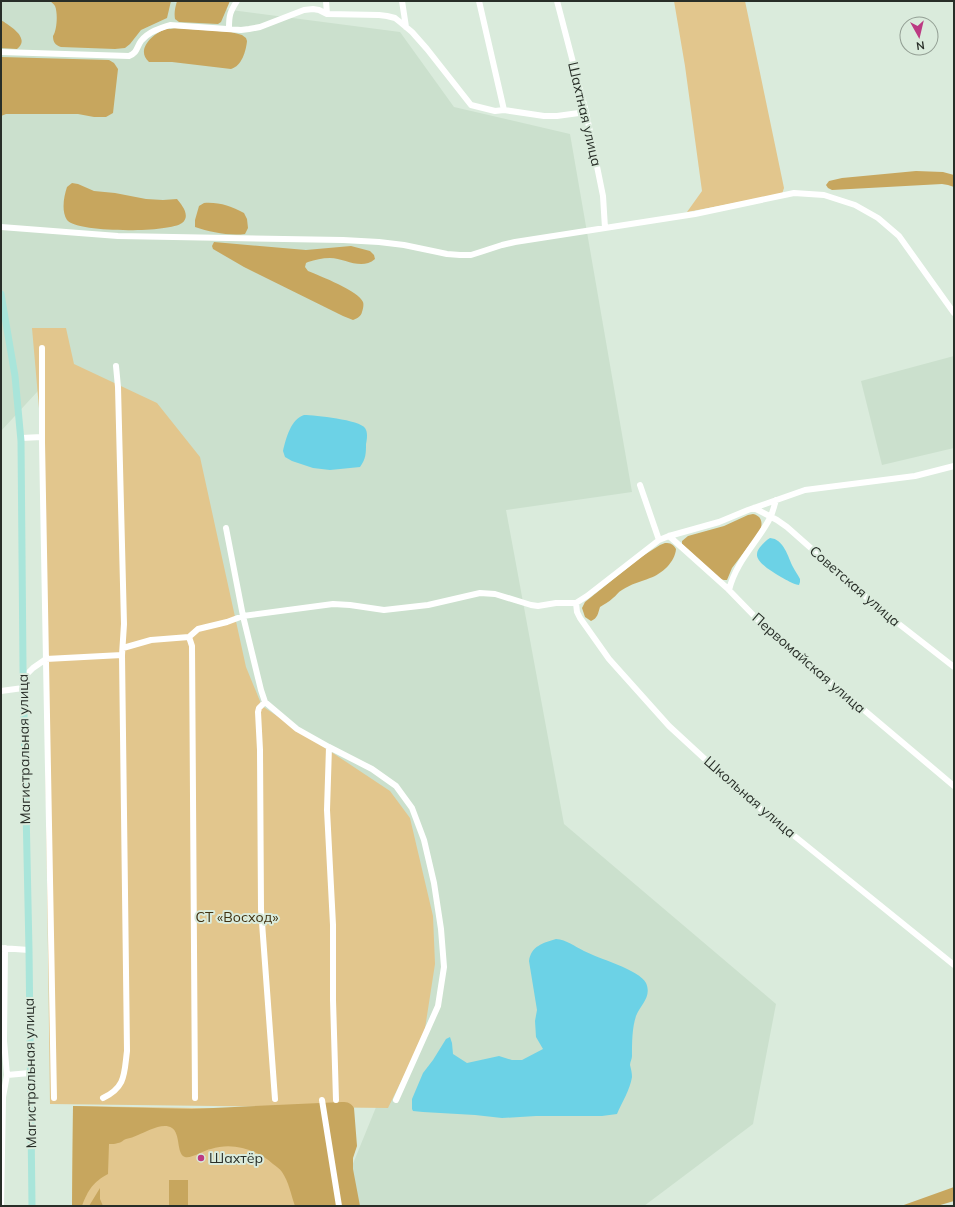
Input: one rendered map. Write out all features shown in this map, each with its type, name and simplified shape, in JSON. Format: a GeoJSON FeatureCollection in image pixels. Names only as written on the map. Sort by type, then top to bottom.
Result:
{"type":"FeatureCollection","features":[{"type":"Feature","properties":{"kind":"main road","name":"Магистральная улица"},"geometry":{"type":"LineString","coordinates":[[1,294],[15,376],[21,438],[23,688],[32,1206]]}},
{"type":"Feature","properties":{"kind":"street"},"geometry":{"type":"LineString","coordinates":[[229,28],[230,12],[237,1]]}},
{"type":"Feature","properties":{"kind":"street"},"geometry":{"type":"LineString","coordinates":[[326,1],[327,14]]}},
{"type":"Feature","properties":{"kind":"street"},"geometry":{"type":"LineString","coordinates":[[402,1],[406,27]]}},
{"type":"Feature","properties":{"kind":"street"},"geometry":{"type":"LineString","coordinates":[[479,1],[504,110]]}},
{"type":"Feature","properties":{"kind":"street","name":"Шахтная улица"},"geometry":{"type":"LineString","coordinates":[[557,1],[586,112],[603,196],[605,228]]}},
{"type":"Feature","properties":{"kind":"street"},"geometry":{"type":"LineString","coordinates":[[1,52],[129,56],[134,54],[148,34],[161,27],[170,25],[241,30],[260,27],[304,10],[312,9],[319,10],[327,14],[379,15],[395,18],[406,27],[427,49],[471,105],[495,111],[504,110],[544,116],[557,116],[586,112]]}},
{"type":"Feature","properties":{"kind":"street"},"geometry":{"type":"LineString","coordinates":[[1,227],[118,236],[379,242],[404,245],[447,254],[471,255],[515,242],[695,214],[794,193],[824,195],[855,205],[878,218],[899,236],[954,312]]}},
{"type":"Feature","properties":{"kind":"street"},"geometry":{"type":"LineString","coordinates":[[42,348],[42,437],[54,1098]]}},
{"type":"Feature","properties":{"kind":"street"},"geometry":{"type":"LineString","coordinates":[[103,1098],[117,1089],[121,1082],[125,1069],[127,1051],[122,655],[124,624],[118,387],[116,366]]}},
{"type":"Feature","properties":{"kind":"street"},"geometry":{"type":"LineString","coordinates":[[21,438],[42,437]]}},
{"type":"Feature","properties":{"kind":"street"},"geometry":{"type":"LineString","coordinates":[[123,648],[151,640],[189,637],[198,629],[227,622],[243,616],[333,604],[384,610],[428,605],[480,593],[495,594],[538,606],[556,603],[576,603],[659,540],[669,536],[719,522],[805,490],[915,476],[954,466]]}},
{"type":"Feature","properties":{"kind":"street"},"geometry":{"type":"LineString","coordinates":[[640,485],[659,540]]}},
{"type":"Feature","properties":{"kind":"street"},"geometry":{"type":"LineString","coordinates":[[729,590],[737,567],[771,517],[776,500]]}},
{"type":"Feature","properties":{"kind":"street","name":"Советская улица"},"geometry":{"type":"LineString","coordinates":[[754,508],[787,527],[881,610],[954,667]]}},
{"type":"Feature","properties":{"kind":"street"},"geometry":{"type":"LineString","coordinates":[[226,528],[243,616],[265,702],[298,729],[372,769],[396,786],[412,808],[424,840],[434,883],[441,929],[444,967],[438,1006],[396,1100]]}},
{"type":"Feature","properties":{"kind":"street","name":"Первомайская улица"},"geometry":{"type":"LineString","coordinates":[[669,536],[729,590],[761,623],[954,786]]}},
{"type":"Feature","properties":{"kind":"street","name":"Школьная улица"},"geometry":{"type":"LineString","coordinates":[[576,603],[577,612],[580,618],[609,659],[669,726],[745,796],[954,965]]}},
{"type":"Feature","properties":{"kind":"street"},"geometry":{"type":"LineString","coordinates":[[189,637],[192,646],[195,1098]]}},
{"type":"Feature","properties":{"kind":"street"},"geometry":{"type":"LineString","coordinates":[[23,678],[33,668],[46,659],[122,655]]}},
{"type":"Feature","properties":{"kind":"street"},"geometry":{"type":"LineString","coordinates":[[1,691],[23,688]]}},
{"type":"Feature","properties":{"kind":"street"},"geometry":{"type":"LineString","coordinates":[[265,702],[259,708],[258,712],[260,750],[260,909],[275,1099]]}},
{"type":"Feature","properties":{"kind":"street"},"geometry":{"type":"LineString","coordinates":[[329,747],[327,810],[333,925],[333,1000],[336,1100]]}},
{"type":"Feature","properties":{"kind":"street"},"geometry":{"type":"LineString","coordinates":[[3,948],[28,950]]}},
{"type":"Feature","properties":{"kind":"street","name":"Магистральная улица"},"geometry":{"type":"LineString","coordinates":[[1,1206],[2,1097],[7,1075],[4,1041],[3,948]]}},
{"type":"Feature","properties":{"kind":"street"},"geometry":{"type":"LineString","coordinates":[[7,1075],[30,1073]]}},
{"type":"Feature","properties":{"kind":"street"},"geometry":{"type":"LineString","coordinates":[[322,1100],[339,1206]]}},
{"type":"Feature","properties":{"kind":"shaded area"},"geometry":{"type":"Polygon","coordinates":[[[1,1],[162,1],[400,32],[454,107],[570,134],[632,492],[506,510],[564,824],[776,1004],[753,1124],[644,1206],[355,1206],[350,1171],[423,992],[241,707],[62,365],[1,431],[1,1]]]}},
{"type":"Feature","properties":{"kind":"shaded area"},"geometry":{"type":"Polygon","coordinates":[[[50,1],[171,1],[167,18],[141,30],[125,48],[115,49],[61,47],[57,45],[54,42],[53,36],[57,17],[56,9],[55,5],[50,1]]]}},
{"type":"Feature","properties":{"kind":"shaded area"},"geometry":{"type":"Polygon","coordinates":[[[177,1],[230,1],[221,22],[218,24],[179,22],[175,19],[177,1]]]}},
{"type":"Feature","properties":{"kind":"shaded area"},"geometry":{"type":"Polygon","coordinates":[[[1,20],[18,33],[22,41],[21,45],[17,49],[1,48],[1,20]]]}},
{"type":"Feature","properties":{"kind":"shaded area"},"geometry":{"type":"Polygon","coordinates":[[[175,28],[231,32],[242,35],[247,41],[243,58],[238,65],[231,69],[172,62],[149,62],[145,57],[144,52],[147,42],[161,31],[175,28]]]}},
{"type":"Feature","properties":{"kind":"shaded area"},"geometry":{"type":"Polygon","coordinates":[[[1,57],[109,60],[114,63],[118,69],[113,113],[106,117],[94,117],[78,114],[6,114],[1,116],[1,57]]]}},
{"type":"Feature","properties":{"kind":"shaded area"},"geometry":{"type":"Polygon","coordinates":[[[916,171],[943,172],[954,175],[954,187],[942,184],[832,190],[826,185],[829,181],[842,178],[916,171]]]}},
{"type":"Feature","properties":{"kind":"shaded area"},"geometry":{"type":"Polygon","coordinates":[[[72,183],[94,191],[115,193],[146,199],[177,199],[185,211],[186,217],[182,223],[160,229],[104,229],[74,224],[67,220],[64,212],[64,199],[67,187],[72,183]]]}},
{"type":"Feature","properties":{"kind":"shaded area"},"geometry":{"type":"Polygon","coordinates":[[[204,203],[225,205],[244,213],[247,219],[248,228],[245,234],[220,233],[195,227],[195,220],[199,206],[204,203]]]}},
{"type":"Feature","properties":{"kind":"shaded area"},"geometry":{"type":"Polygon","coordinates":[[[214,242],[306,250],[351,246],[370,251],[374,255],[375,259],[364,264],[327,258],[308,262],[306,263],[305,267],[308,271],[338,284],[354,293],[363,302],[362,313],[359,317],[353,320],[343,316],[244,267],[213,249],[212,246],[214,242]]]}},
{"type":"Feature","properties":{"kind":"shaded area"},"geometry":{"type":"Polygon","coordinates":[[[954,356],[954,448],[882,465],[861,381],[954,356]]]}},
{"type":"Feature","properties":{"kind":"shaded area"},"geometry":{"type":"Polygon","coordinates":[[[753,514],[758,516],[761,520],[760,531],[732,568],[727,580],[720,579],[682,544],[682,541],[688,536],[724,526],[753,514]]]}},
{"type":"Feature","properties":{"kind":"shaded area"},"geometry":{"type":"Polygon","coordinates":[[[665,543],[672,544],[676,549],[673,558],[667,567],[655,576],[625,588],[600,607],[593,620],[591,621],[585,617],[582,608],[585,602],[641,557],[665,543]]]}},
{"type":"Feature","properties":{"kind":"shaded area"},"geometry":{"type":"Polygon","coordinates":[[[342,1102],[349,1103],[354,1108],[357,1146],[353,1158],[353,1169],[360,1206],[295,1206],[288,1184],[282,1172],[259,1154],[244,1148],[227,1146],[208,1150],[191,1157],[185,1157],[180,1152],[175,1131],[168,1126],[164,1126],[155,1128],[119,1143],[109,1144],[108,1174],[98,1180],[92,1187],[86,1195],[82,1206],[72,1206],[73,1106],[192,1109],[342,1102]]]}},
{"type":"Feature","properties":{"kind":"shaded area"},"geometry":{"type":"Polygon","coordinates":[[[169,1180],[188,1180],[188,1206],[169,1206],[169,1180]]]}},
{"type":"Feature","properties":{"kind":"shaded area"},"geometry":{"type":"Polygon","coordinates":[[[954,1187],[954,1201],[937,1206],[901,1206],[954,1187]]]}},
{"type":"Feature","properties":{"kind":"shaded area"},"geometry":{"type":"Polygon","coordinates":[[[100,1188],[100,1199],[103,1206],[89,1206],[100,1188]]]}},
{"type":"Feature","properties":{"kind":"green space"},"geometry":{"type":"Polygon","coordinates":[[[674,1],[745,1],[784,188],[782,194],[687,212],[702,191],[685,66],[674,1]]]}},
{"type":"Feature","properties":{"kind":"green space","name":"СТ «Восход»"},"geometry":{"type":"Polygon","coordinates":[[[32,328],[66,328],[74,364],[157,403],[200,457],[246,667],[262,706],[390,791],[410,818],[433,916],[435,964],[424,1035],[388,1108],[50,1104],[41,431],[32,328]]]}},
{"type":"Feature","properties":{"kind":"green space","name":"Шахтёр"},"geometry":{"type":"Polygon","coordinates":[[[73,1106],[323,1110],[336,1206],[72,1206],[73,1106]]]}},
{"type":"Feature","properties":{"kind":"water"},"geometry":{"type":"Polygon","coordinates":[[[304,415],[346,420],[361,425],[365,428],[367,431],[366,453],[365,459],[360,467],[330,470],[313,468],[285,457],[283,451],[292,425],[299,417],[304,415]]]}},
{"type":"Feature","properties":{"kind":"water"},"geometry":{"type":"Polygon","coordinates":[[[770,538],[775,539],[785,549],[800,579],[799,585],[781,577],[759,561],[757,557],[758,551],[770,538]]]}},
{"type":"Feature","properties":{"kind":"water"},"geometry":{"type":"Polygon","coordinates":[[[556,939],[567,942],[590,954],[627,969],[642,978],[646,983],[648,992],[647,996],[636,1016],[632,1036],[632,1057],[630,1065],[632,1076],[631,1082],[617,1114],[602,1116],[536,1116],[502,1118],[413,1111],[412,1099],[423,1073],[446,1039],[450,1037],[453,1054],[467,1063],[499,1056],[512,1060],[522,1060],[543,1049],[536,1037],[535,1021],[537,1010],[529,961],[532,952],[538,946],[556,939]]]}},
{"type":"Feature","properties":{"kind":"place","name":"Шахтёр"},"geometry":{"type":"Point","coordinates":[201,1158]}}]}
